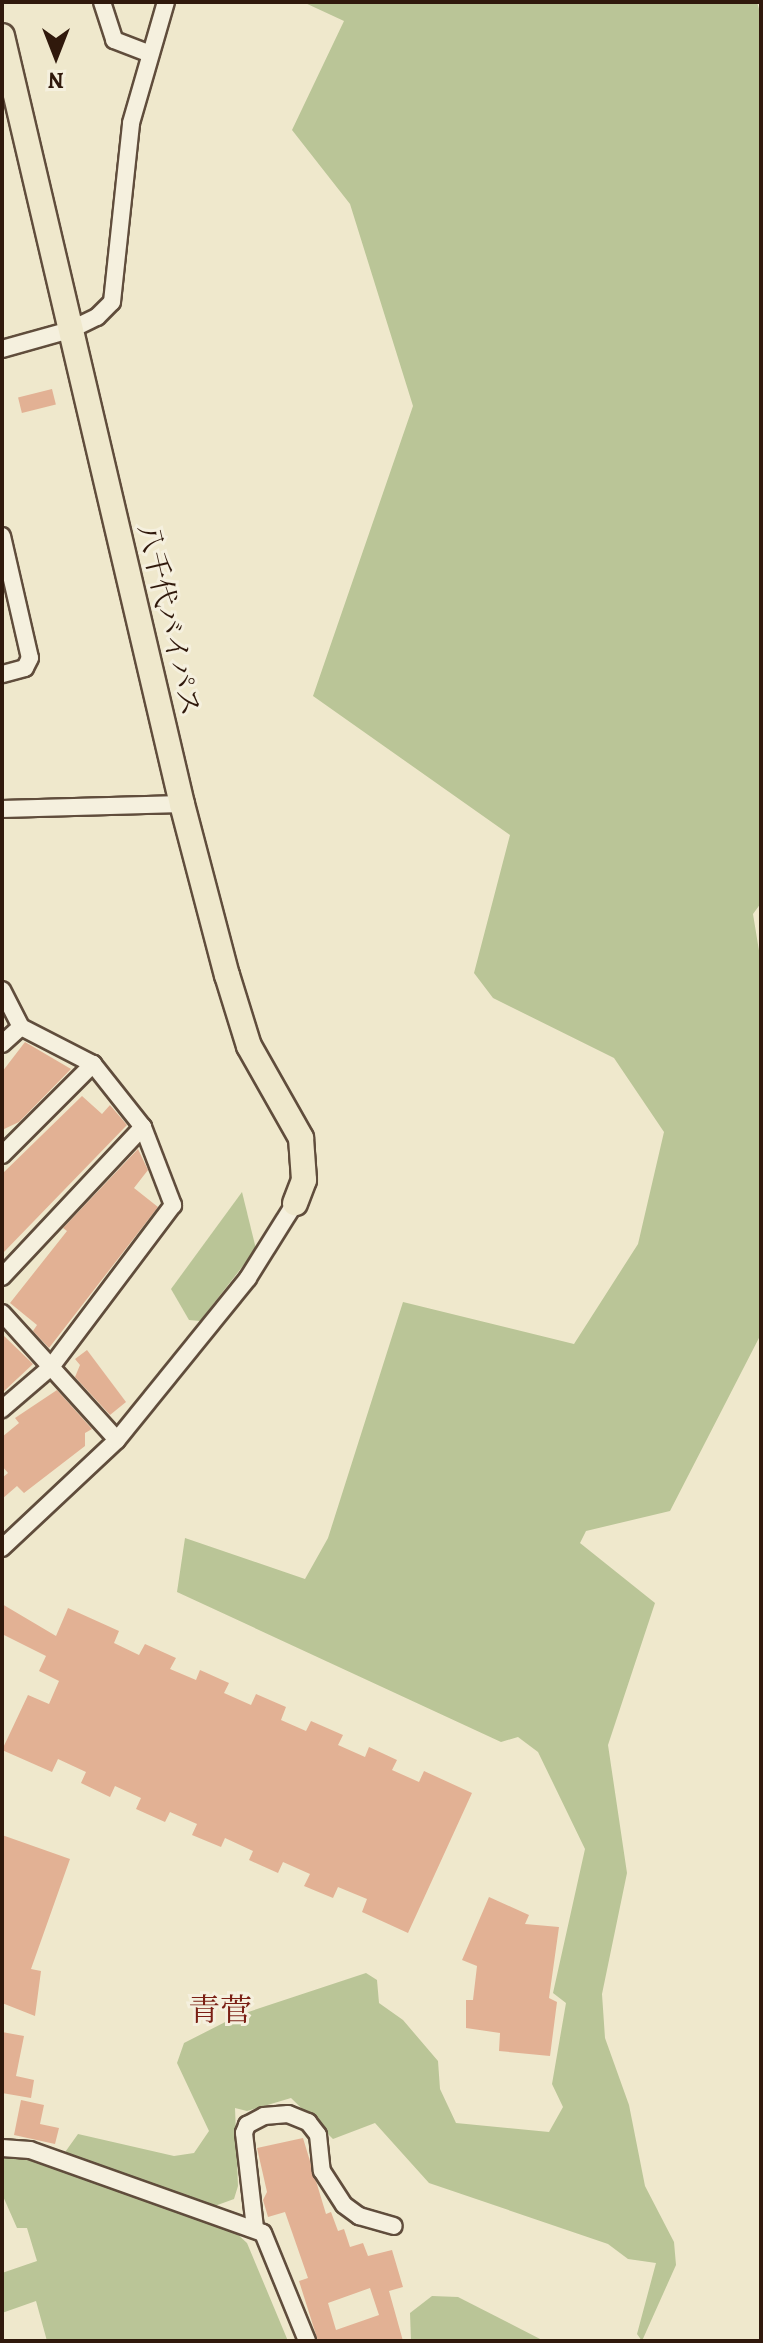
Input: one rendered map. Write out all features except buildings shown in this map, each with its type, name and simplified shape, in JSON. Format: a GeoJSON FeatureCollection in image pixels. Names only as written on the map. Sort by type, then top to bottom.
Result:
{"type":"FeatureCollection","features":[{"type":"Feature","properties":{"kind":"highway","name":"八千代バイパス"},"geometry":{"type":"LineString","coordinates":[[2,36],[182,804],[249,1046],[301,1138],[304,1180],[295,1203]]}},
{"type":"Feature","properties":{"kind":"street"},"geometry":{"type":"LineString","coordinates":[[102,2],[114,40],[150,54]]}},
{"type":"Feature","properties":{"kind":"street"},"geometry":{"type":"LineString","coordinates":[[2,349],[70,330],[112,302],[131,123],[166,2]]}},
{"type":"Feature","properties":{"kind":"street"},"geometry":{"type":"LineString","coordinates":[[2,536],[8,584],[30,658],[25,668],[2,674]]}},
{"type":"Feature","properties":{"kind":"street"},"geometry":{"type":"LineString","coordinates":[[2,809],[182,804]]}},
{"type":"Feature","properties":{"kind":"street"},"geometry":{"type":"LineString","coordinates":[[2,990],[21,1027],[93,1064],[143,1127],[173,1205],[51,1367],[2,1409]]}},
{"type":"Feature","properties":{"kind":"street"},"geometry":{"type":"LineString","coordinates":[[2,1044],[21,1027]]}},
{"type":"Feature","properties":{"kind":"street"},"geometry":{"type":"LineString","coordinates":[[2,1155],[93,1064]]}},
{"type":"Feature","properties":{"kind":"street"},"geometry":{"type":"LineString","coordinates":[[2,1277],[143,1127]]}},
{"type":"Feature","properties":{"kind":"street"},"geometry":{"type":"LineString","coordinates":[[2,1548],[117,1440],[248,1278],[295,1203]]}},
{"type":"Feature","properties":{"kind":"street"},"geometry":{"type":"LineString","coordinates":[[2,1313],[117,1440]]}},
{"type":"Feature","properties":{"kind":"street"},"geometry":{"type":"LineString","coordinates":[[255,2228],[244,2133],[247,2125],[264,2116],[288,2114],[308,2122],[318,2135],[322,2171],[344,2205],[359,2216],[394,2226]]}},
{"type":"Feature","properties":{"kind":"street"},"geometry":{"type":"LineString","coordinates":[[2,2148],[30,2150],[255,2228],[269,2239],[307,2341]]}},
{"type":"Feature","properties":{"kind":"green space"},"geometry":{"type":"Polygon","coordinates":[[[303,2],[757,2],[761,16],[761,903],[753,914],[761,963],[761,1334],[670,1511],[586,1531],[580,1543],[655,1603],[608,1745],[627,1873],[602,1994],[605,2038],[629,2105],[645,2186],[674,2242],[676,2265],[642,2341],[637,2334],[656,2263],[628,2259],[608,2244],[429,2183],[375,2123],[333,2139],[291,2098],[247,2111],[235,2108],[238,2186],[234,2199],[212,2207],[63,2155],[78,2134],[174,2156],[194,2153],[209,2131],[177,2063],[184,2043],[239,2015],[366,1973],[377,1980],[379,2003],[403,2020],[438,2061],[440,2089],[456,2123],[549,2132],[563,2107],[552,2084],[566,2003],[553,1993],[585,1849],[538,1752],[518,1737],[501,1742],[177,1592],[185,1538],[305,1579],[328,1538],[403,1302],[574,1344],[638,1244],[664,1132],[614,1058],[493,998],[474,973],[510,835],[313,696],[413,406],[350,204],[292,130],[344,21],[303,2]]]}},
{"type":"Feature","properties":{"kind":"green space"},"geometry":{"type":"Polygon","coordinates":[[[242,1192],[256,1249],[200,1321],[189,1320],[171,1289],[242,1192]]]}},
{"type":"Feature","properties":{"kind":"green space"},"geometry":{"type":"Polygon","coordinates":[[[2,2154],[27,2157],[234,2231],[247,2243],[288,2341],[47,2341],[36,2301],[2,2313],[2,2273],[37,2261],[27,2228],[17,2228],[2,2194],[2,2154]]]}},
{"type":"Feature","properties":{"kind":"green space"},"geometry":{"type":"Polygon","coordinates":[[[432,2296],[458,2297],[544,2341],[411,2341],[410,2313],[432,2296]]]}},
{"type":"Feature","properties":{"kind":"district","name":"青菅"},"geometry":{"type":"Point","coordinates":[220,2010]}}]}
